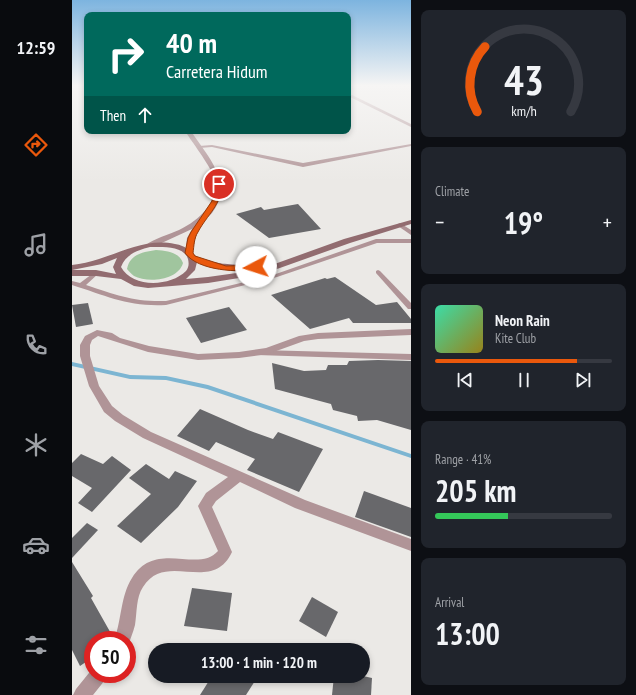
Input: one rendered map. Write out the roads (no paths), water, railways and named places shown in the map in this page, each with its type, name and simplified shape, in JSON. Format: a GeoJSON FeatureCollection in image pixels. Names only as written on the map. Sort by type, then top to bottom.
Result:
{"type":"FeatureCollection","features":[{"type":"Feature","properties":{"kind":"main road"},"geometry":{"type":"LineString","coordinates":[[72,273],[96,273],[122,277],[144,285],[190,282],[237,276],[273,268],[289,261],[411,222]]}},
{"type":"Feature","properties":{"kind":"main road"},"geometry":{"type":"LineString","coordinates":[[72,268],[99,262],[150,245],[173,246],[214,266],[226,269],[248,268],[289,261]]}},
{"type":"Feature","properties":{"kind":"main road"},"geometry":{"type":"LineString","coordinates":[[122,277],[118,272],[118,261],[128,252]]}},
{"type":"Feature","properties":{"kind":"main road"},"geometry":{"type":"LineString","coordinates":[[172,282],[188,274],[192,268],[193,263],[190,255]]}},
{"type":"Feature","properties":{"kind":"street"},"geometry":{"type":"LineString","coordinates":[[150,245],[184,231],[201,220],[210,211],[216,201],[219,184],[216,176],[199,146],[190,134]]}},
{"type":"Feature","properties":{"kind":"street"},"geometry":{"type":"LineString","coordinates":[[190,255],[191,238],[201,220]]}},
{"type":"Feature","properties":{"kind":"street"},"geometry":{"type":"LineString","coordinates":[[411,332],[302,338],[268,351],[239,356],[198,357],[148,349],[117,340],[109,335],[97,333],[88,338],[85,345],[85,356],[94,386],[108,409],[119,418],[147,435],[300,504],[411,545]]}},
{"type":"Feature","properties":{"kind":"street"},"geometry":{"type":"LineString","coordinates":[[126,631],[130,606],[138,581],[150,568],[166,563],[205,566],[218,561],[225,552],[222,540],[208,518],[205,506],[211,497],[239,476]]}},
{"type":"Feature","properties":{"kind":"street"},"geometry":{"type":"LineString","coordinates":[[82,695],[92,683]]}},
{"type":"Feature","properties":{"kind":"lane"},"geometry":{"type":"LineString","coordinates":[[394,117],[411,126]]}},
{"type":"Feature","properties":{"kind":"lane"},"geometry":{"type":"LineString","coordinates":[[199,146],[212,146],[290,164],[303,165],[411,145]]}},
{"type":"Feature","properties":{"kind":"lane"},"geometry":{"type":"LineString","coordinates":[[400,225],[411,233]]}},
{"type":"Feature","properties":{"kind":"lane"},"geometry":{"type":"LineString","coordinates":[[72,283],[119,300],[154,304],[166,303],[275,276],[376,241],[411,241]]}},
{"type":"Feature","properties":{"kind":"lane"},"geometry":{"type":"LineString","coordinates":[[378,272],[411,307]]}},
{"type":"Feature","properties":{"kind":"lane"},"geometry":{"type":"LineString","coordinates":[[81,286],[96,273]]}},
{"type":"Feature","properties":{"kind":"lane"},"geometry":{"type":"LineString","coordinates":[[254,353],[411,357]]}},
{"type":"Feature","properties":{"kind":"waterway"},"geometry":{"type":"LineString","coordinates":[[72,364],[130,377],[166,378],[208,387],[411,456]]}}]}
